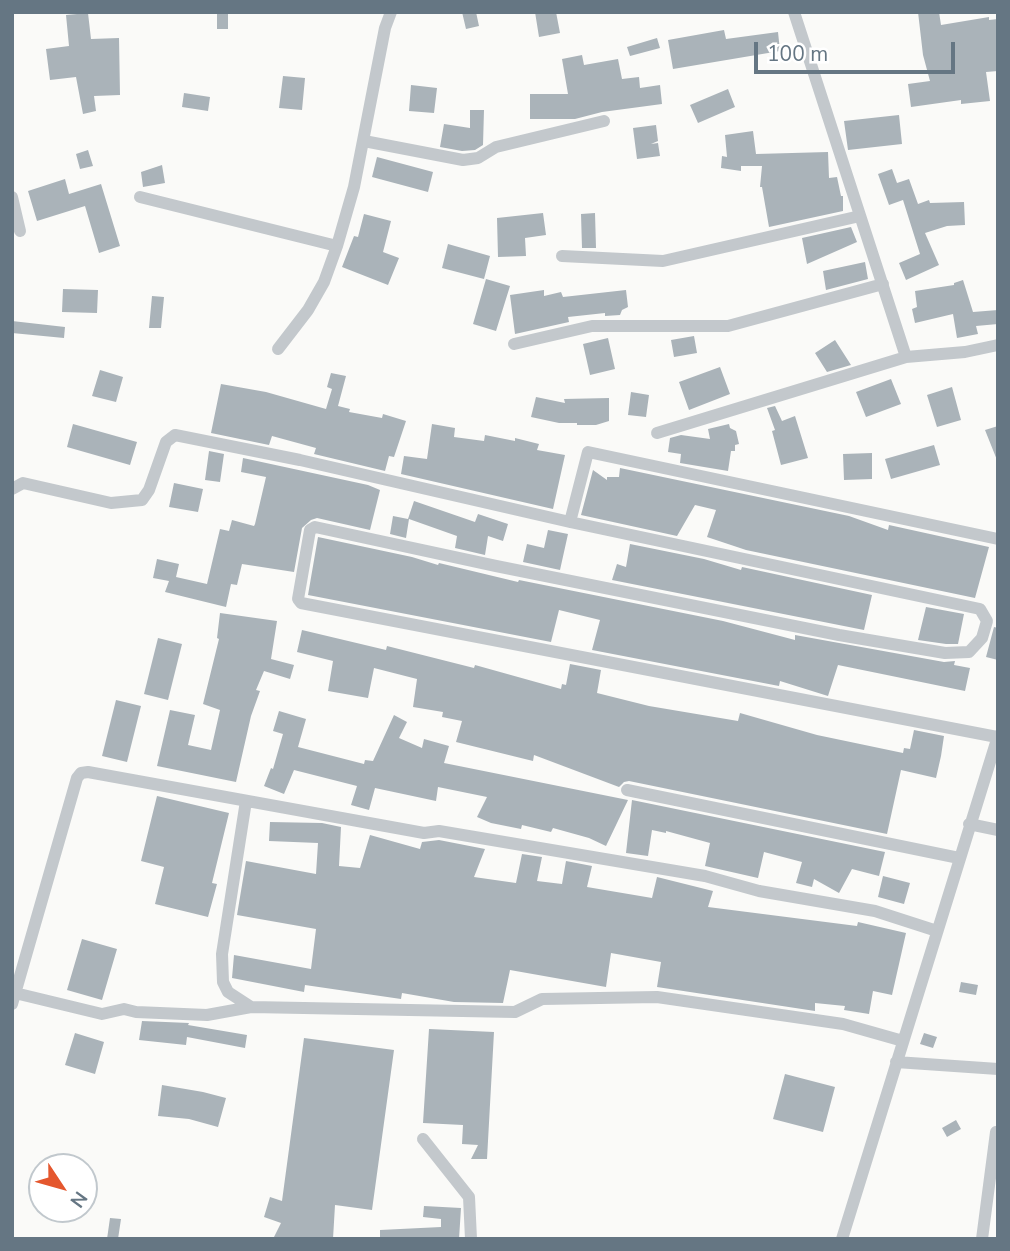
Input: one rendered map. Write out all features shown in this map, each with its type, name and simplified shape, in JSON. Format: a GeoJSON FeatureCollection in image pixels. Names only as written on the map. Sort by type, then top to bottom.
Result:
{"type":"FeatureCollection","features":[{"type":"Feature","properties":{"kind":"street"},"geometry":{"type":"LineString","coordinates":[[278,349],[308,310],[324,282],[337,246],[364,141],[385,29],[391,12]]}},
{"type":"Feature","properties":{"kind":"street"},"geometry":{"type":"LineString","coordinates":[[794,12],[906,358]]}},
{"type":"Feature","properties":{"kind":"street"},"geometry":{"type":"LineString","coordinates":[[364,141],[463,160],[478,158],[496,147],[604,121]]}},
{"type":"Feature","properties":{"kind":"street"},"geometry":{"type":"LineString","coordinates":[[12,197],[20,231]]}},
{"type":"Feature","properties":{"kind":"street"},"geometry":{"type":"LineString","coordinates":[[140,197],[337,246]]}},
{"type":"Feature","properties":{"kind":"street"},"geometry":{"type":"LineString","coordinates":[[562,257],[663,261],[860,216]]}},
{"type":"Feature","properties":{"kind":"street"},"geometry":{"type":"LineString","coordinates":[[514,344],[592,326],[728,326],[883,284]]}},
{"type":"Feature","properties":{"kind":"street"},"geometry":{"type":"LineString","coordinates":[[657,433],[906,358],[965,352],[998,345]]}},
{"type":"Feature","properties":{"kind":"street"},"geometry":{"type":"LineString","coordinates":[[12,489],[23,483],[111,503],[142,500],[149,489],[166,442],[174,435],[300,460],[570,522],[980,609],[987,621],[982,638],[970,652],[945,653],[839,635],[315,527],[310,530],[298,599],[301,603],[998,736],[842,1239]]}},
{"type":"Feature","properties":{"kind":"street"},"geometry":{"type":"LineString","coordinates":[[570,522],[588,453],[998,539]]}},
{"type":"Feature","properties":{"kind":"street"},"geometry":{"type":"LineString","coordinates":[[903,1041],[843,1024],[657,997],[542,999],[514,1012],[251,1007],[207,1015],[136,1012],[124,1009],[102,1014],[13,999],[77,778],[81,773],[88,772],[424,833],[439,831],[682,872],[759,891],[875,911],[937,931]]}},
{"type":"Feature","properties":{"kind":"street"},"geometry":{"type":"LineString","coordinates":[[627,790],[959,858]]}},
{"type":"Feature","properties":{"kind":"street"},"geometry":{"type":"LineString","coordinates":[[246,801],[222,954],[222,982],[228,992],[251,1007]]}},
{"type":"Feature","properties":{"kind":"street"},"geometry":{"type":"LineString","coordinates":[[969,824],[998,830]]}},
{"type":"Feature","properties":{"kind":"street"},"geometry":{"type":"LineString","coordinates":[[896,1062],[998,1069]]}},
{"type":"Feature","properties":{"kind":"street"},"geometry":{"type":"LineString","coordinates":[[982,1239],[996,1132]]}},
{"type":"Feature","properties":{"kind":"street"},"geometry":{"type":"LineString","coordinates":[[423,1139],[468,1197],[471,1239]]}},
{"type":"Feature","properties":{"kind":"building"},"geometry":{"type":"Polygon","coordinates":[[[217,12],[228,12],[228,29],[217,29],[217,12]]]}},
{"type":"Feature","properties":{"kind":"building"},"geometry":{"type":"Polygon","coordinates":[[[462,12],[476,12],[479,26],[466,29],[462,12]]]}},
{"type":"Feature","properties":{"kind":"building"},"geometry":{"type":"Polygon","coordinates":[[[535,12],[556,12],[560,33],[539,37],[535,12]]]}},
{"type":"Feature","properties":{"kind":"building"},"geometry":{"type":"Polygon","coordinates":[[[918,12],[939,12],[941,25],[989,17],[989,20],[998,19],[998,71],[986,72],[990,101],[961,104],[961,100],[911,107],[908,84],[930,81],[923,55],[918,12]]]}},
{"type":"Feature","properties":{"kind":"building"},"geometry":{"type":"Polygon","coordinates":[[[88,13],[91,39],[119,38],[120,95],[94,96],[96,111],[83,114],[76,77],[50,80],[46,49],[69,46],[66,15],[88,13]]]}},
{"type":"Feature","properties":{"kind":"building"},"geometry":{"type":"Polygon","coordinates":[[[724,30],[726,39],[778,32],[780,51],[673,69],[668,40],[724,30]]]}},
{"type":"Feature","properties":{"kind":"building"},"geometry":{"type":"Polygon","coordinates":[[[657,38],[660,48],[630,56],[627,47],[657,38]]]}},
{"type":"Feature","properties":{"kind":"building"},"geometry":{"type":"Polygon","coordinates":[[[582,55],[584,65],[618,59],[622,79],[639,77],[640,88],[660,85],[662,104],[602,112],[575,119],[530,119],[530,94],[568,94],[562,59],[582,55]]]}},
{"type":"Feature","properties":{"kind":"building"},"geometry":{"type":"Polygon","coordinates":[[[283,76],[305,78],[302,110],[279,108],[283,76]]]}},
{"type":"Feature","properties":{"kind":"building"},"geometry":{"type":"Polygon","coordinates":[[[411,85],[437,88],[434,113],[409,111],[411,85]]]}},
{"type":"Feature","properties":{"kind":"building"},"geometry":{"type":"Polygon","coordinates":[[[728,89],[735,107],[698,123],[690,105],[728,89]]]}},
{"type":"Feature","properties":{"kind":"building"},"geometry":{"type":"Polygon","coordinates":[[[184,93],[210,97],[208,111],[182,107],[184,93]]]}},
{"type":"Feature","properties":{"kind":"building"},"geometry":{"type":"Polygon","coordinates":[[[470,110],[484,110],[483,145],[475,150],[462,151],[440,147],[444,124],[470,128],[470,110]]]}},
{"type":"Feature","properties":{"kind":"building"},"geometry":{"type":"Polygon","coordinates":[[[899,115],[902,144],[848,150],[844,121],[899,115]]]}},
{"type":"Feature","properties":{"kind":"building"},"geometry":{"type":"Polygon","coordinates":[[[656,125],[658,141],[651,144],[658,143],[660,156],[637,159],[633,128],[656,125]]]}},
{"type":"Feature","properties":{"kind":"building"},"geometry":{"type":"Polygon","coordinates":[[[753,131],[756,154],[828,152],[829,178],[837,177],[843,196],[843,211],[769,227],[760,187],[762,166],[741,166],[741,171],[721,168],[722,156],[727,157],[725,135],[753,131]]]}},
{"type":"Feature","properties":{"kind":"building"},"geometry":{"type":"Polygon","coordinates":[[[88,150],[93,166],[80,169],[76,154],[88,150]]]}},
{"type":"Feature","properties":{"kind":"building"},"geometry":{"type":"Polygon","coordinates":[[[377,157],[433,172],[428,192],[372,177],[377,157]]]}},
{"type":"Feature","properties":{"kind":"building"},"geometry":{"type":"Polygon","coordinates":[[[162,165],[165,183],[143,187],[141,172],[162,165]]]}},
{"type":"Feature","properties":{"kind":"building"},"geometry":{"type":"Polygon","coordinates":[[[892,169],[897,183],[909,179],[918,204],[929,200],[930,203],[964,202],[965,225],[947,226],[925,233],[939,265],[906,280],[899,263],[920,254],[903,200],[889,205],[878,174],[892,169]]]}},
{"type":"Feature","properties":{"kind":"building"},"geometry":{"type":"Polygon","coordinates":[[[65,179],[69,194],[101,184],[120,246],[99,253],[85,206],[37,221],[28,191],[65,179]]]}},
{"type":"Feature","properties":{"kind":"building"},"geometry":{"type":"Polygon","coordinates":[[[543,213],[546,235],[525,238],[526,256],[498,257],[497,218],[543,213]]]}},
{"type":"Feature","properties":{"kind":"building"},"geometry":{"type":"Polygon","coordinates":[[[595,213],[596,248],[582,248],[581,214],[595,213]]]}},
{"type":"Feature","properties":{"kind":"building"},"geometry":{"type":"Polygon","coordinates":[[[364,214],[391,221],[383,252],[399,258],[388,285],[342,267],[354,236],[358,237],[364,214]]]}},
{"type":"Feature","properties":{"kind":"building"},"geometry":{"type":"Polygon","coordinates":[[[851,227],[857,242],[807,264],[802,238],[851,227]]]}},
{"type":"Feature","properties":{"kind":"building"},"geometry":{"type":"Polygon","coordinates":[[[448,244],[490,256],[484,279],[442,268],[448,244]]]}},
{"type":"Feature","properties":{"kind":"building"},"geometry":{"type":"Polygon","coordinates":[[[865,262],[868,279],[826,290],[823,271],[865,262]]]}},
{"type":"Feature","properties":{"kind":"building"},"geometry":{"type":"Polygon","coordinates":[[[486,279],[510,286],[496,331],[473,324],[486,279]]]}},
{"type":"Feature","properties":{"kind":"building"},"geometry":{"type":"Polygon","coordinates":[[[963,280],[973,312],[998,310],[998,324],[976,326],[978,334],[957,338],[953,314],[915,323],[912,309],[917,307],[915,291],[954,285],[963,280]]]}},
{"type":"Feature","properties":{"kind":"building"},"geometry":{"type":"Polygon","coordinates":[[[63,289],[98,290],[97,313],[62,312],[63,289]]]}},
{"type":"Feature","properties":{"kind":"building"},"geometry":{"type":"Polygon","coordinates":[[[544,290],[544,296],[561,292],[563,297],[626,290],[628,307],[622,310],[620,315],[605,316],[605,313],[568,317],[569,322],[515,334],[510,295],[544,290]]]}},
{"type":"Feature","properties":{"kind":"building"},"geometry":{"type":"Polygon","coordinates":[[[152,296],[164,297],[161,328],[149,328],[152,296]]]}},
{"type":"Feature","properties":{"kind":"building"},"geometry":{"type":"Polygon","coordinates":[[[12,321],[65,327],[64,338],[12,333],[12,321]]]}},
{"type":"Feature","properties":{"kind":"building"},"geometry":{"type":"Polygon","coordinates":[[[694,336],[697,353],[674,357],[671,340],[694,336]]]}},
{"type":"Feature","properties":{"kind":"building"},"geometry":{"type":"Polygon","coordinates":[[[608,338],[615,369],[590,375],[583,344],[608,338]]]}},
{"type":"Feature","properties":{"kind":"building"},"geometry":{"type":"Polygon","coordinates":[[[835,340],[851,365],[827,372],[815,353],[835,340]]]}},
{"type":"Feature","properties":{"kind":"building"},"geometry":{"type":"Polygon","coordinates":[[[720,367],[730,394],[689,410],[679,382],[720,367]]]}},
{"type":"Feature","properties":{"kind":"building"},"geometry":{"type":"Polygon","coordinates":[[[100,370],[123,377],[116,402],[92,396],[100,370]]]}},
{"type":"Feature","properties":{"kind":"building"},"geometry":{"type":"Polygon","coordinates":[[[331,373],[346,376],[338,406],[350,409],[349,412],[382,418],[383,414],[406,421],[394,457],[389,456],[385,471],[314,454],[316,448],[272,436],[269,445],[211,433],[221,384],[266,392],[326,409],[332,389],[327,387],[331,373]]]}},
{"type":"Feature","properties":{"kind":"building"},"geometry":{"type":"Polygon","coordinates":[[[891,379],[901,404],[866,417],[856,392],[891,379]]]}},
{"type":"Feature","properties":{"kind":"building"},"geometry":{"type":"Polygon","coordinates":[[[952,387],[961,420],[937,427],[927,395],[952,387]]]}},
{"type":"Feature","properties":{"kind":"building"},"geometry":{"type":"Polygon","coordinates":[[[631,392],[649,395],[646,417],[628,415],[631,392]]]}},
{"type":"Feature","properties":{"kind":"building"},"geometry":{"type":"Polygon","coordinates":[[[536,397],[565,403],[564,399],[609,398],[609,421],[596,425],[577,425],[531,417],[536,397]]]}},
{"type":"Feature","properties":{"kind":"building"},"geometry":{"type":"Polygon","coordinates":[[[775,406],[782,421],[795,416],[808,458],[781,465],[772,431],[775,430],[767,408],[775,406]]]}},
{"type":"Feature","properties":{"kind":"building"},"geometry":{"type":"Polygon","coordinates":[[[73,424],[137,442],[130,465],[67,447],[73,424]]]}},
{"type":"Feature","properties":{"kind":"building"},"geometry":{"type":"Polygon","coordinates":[[[432,424],[455,428],[454,437],[484,441],[485,435],[515,441],[515,438],[539,444],[537,450],[565,455],[553,509],[401,474],[404,456],[427,459],[432,424]]]}},
{"type":"Feature","properties":{"kind":"building"},"geometry":{"type":"Polygon","coordinates":[[[729,424],[730,428],[736,431],[739,444],[735,445],[735,451],[731,451],[728,471],[680,463],[681,454],[668,452],[670,438],[681,435],[710,439],[708,429],[729,424]]]}},
{"type":"Feature","properties":{"kind":"building"},"geometry":{"type":"Polygon","coordinates":[[[998,426],[998,460],[997,460],[985,430],[998,426]]]}},
{"type":"Feature","properties":{"kind":"building"},"geometry":{"type":"Polygon","coordinates":[[[934,445],[940,465],[891,479],[885,459],[934,445]]]}},
{"type":"Feature","properties":{"kind":"building"},"geometry":{"type":"Polygon","coordinates":[[[209,451],[224,454],[220,482],[205,480],[209,451]]]}},
{"type":"Feature","properties":{"kind":"building"},"geometry":{"type":"Polygon","coordinates":[[[872,453],[872,479],[844,480],[843,454],[872,453]]]}},
{"type":"Feature","properties":{"kind":"building"},"geometry":{"type":"Polygon","coordinates":[[[243,458],[368,485],[380,490],[370,530],[317,518],[311,520],[302,528],[294,572],[242,564],[237,585],[231,584],[226,607],[165,592],[169,581],[153,578],[157,559],[179,564],[176,577],[207,584],[220,529],[229,531],[232,520],[254,526],[266,477],[241,472],[243,458]]]}},
{"type":"Feature","properties":{"kind":"building"},"geometry":{"type":"Polygon","coordinates":[[[620,468],[849,516],[888,530],[889,525],[989,547],[975,598],[746,550],[707,537],[716,510],[695,505],[677,536],[581,515],[593,470],[607,480],[607,477],[619,477],[620,468]]]}},
{"type":"Feature","properties":{"kind":"building"},"geometry":{"type":"Polygon","coordinates":[[[174,483],[203,489],[198,512],[169,507],[174,483]]]}},
{"type":"Feature","properties":{"kind":"building"},"geometry":{"type":"Polygon","coordinates":[[[414,501],[475,522],[478,514],[508,524],[503,541],[488,536],[485,555],[455,548],[457,536],[409,519],[406,538],[390,534],[393,516],[408,519],[414,501]]]}},
{"type":"Feature","properties":{"kind":"building"},"geometry":{"type":"Polygon","coordinates":[[[548,530],[568,534],[560,570],[523,562],[527,544],[544,548],[548,530]]]}},
{"type":"Feature","properties":{"kind":"building"},"geometry":{"type":"Polygon","coordinates":[[[318,537],[518,582],[519,580],[723,621],[795,640],[795,635],[944,662],[955,661],[954,665],[970,668],[965,691],[838,665],[828,696],[780,681],[779,686],[592,650],[600,620],[559,610],[551,642],[308,595],[318,537]]]}},
{"type":"Feature","properties":{"kind":"building"},"geometry":{"type":"Polygon","coordinates":[[[630,544],[704,559],[741,570],[742,567],[872,595],[864,630],[612,580],[617,564],[626,567],[630,544]]]}},
{"type":"Feature","properties":{"kind":"building"},"geometry":{"type":"Polygon","coordinates":[[[926,607],[964,614],[958,644],[918,640],[926,607]]]}},
{"type":"Feature","properties":{"kind":"building"},"geometry":{"type":"Polygon","coordinates":[[[220,613],[277,621],[271,659],[294,665],[290,679],[264,671],[256,690],[260,691],[251,716],[236,782],[157,766],[170,710],[195,715],[188,745],[211,750],[220,710],[203,704],[219,639],[220,613]]]}},
{"type":"Feature","properties":{"kind":"building"},"geometry":{"type":"Polygon","coordinates":[[[994,627],[998,628],[998,660],[986,657],[994,627]]]}},
{"type":"Feature","properties":{"kind":"building"},"geometry":{"type":"Polygon","coordinates":[[[302,630],[386,650],[387,646],[474,668],[475,665],[561,689],[562,684],[566,685],[570,664],[601,670],[597,693],[649,706],[738,721],[740,713],[817,735],[903,753],[904,748],[910,749],[914,730],[944,736],[941,756],[936,778],[901,770],[887,834],[629,781],[619,787],[534,755],[533,761],[456,742],[462,721],[442,717],[443,712],[413,707],[417,679],[374,668],[368,698],[328,691],[333,661],[297,652],[302,630]]]}},
{"type":"Feature","properties":{"kind":"building"},"geometry":{"type":"Polygon","coordinates":[[[158,638],[182,644],[168,700],[144,694],[158,638]]]}},
{"type":"Feature","properties":{"kind":"building"},"geometry":{"type":"Polygon","coordinates":[[[116,700],[141,706],[127,762],[102,756],[116,700]]]}},
{"type":"Feature","properties":{"kind":"building"},"geometry":{"type":"Polygon","coordinates":[[[279,711],[306,719],[298,747],[364,764],[365,760],[373,761],[394,715],[407,722],[399,738],[422,748],[424,739],[449,746],[444,763],[628,800],[606,846],[589,838],[553,828],[551,832],[522,825],[521,829],[491,823],[477,817],[487,797],[438,787],[436,801],[375,788],[369,810],[351,805],[357,786],[294,770],[284,794],[264,786],[271,768],[273,769],[283,734],[273,731],[279,711]]]}},
{"type":"Feature","properties":{"kind":"building"},"geometry":{"type":"Polygon","coordinates":[[[157,796],[229,813],[212,883],[217,884],[208,917],[155,904],[164,867],[141,861],[157,796]]]}},
{"type":"Feature","properties":{"kind":"building"},"geometry":{"type":"Polygon","coordinates":[[[632,800],[885,852],[879,876],[852,869],[839,893],[814,879],[812,887],[796,883],[802,862],[764,852],[758,878],[705,866],[710,843],[666,831],[652,830],[648,856],[626,853],[632,800]]]}},
{"type":"Feature","properties":{"kind":"building"},"geometry":{"type":"Polygon","coordinates":[[[270,822],[322,823],[341,827],[339,866],[360,868],[370,835],[420,849],[422,842],[439,840],[485,849],[474,877],[516,883],[522,854],[542,857],[537,881],[562,884],[566,861],[592,866],[587,887],[652,898],[657,877],[713,891],[708,907],[857,926],[858,922],[906,933],[892,995],[873,991],[869,1014],[844,1010],[845,1006],[815,1003],[815,1011],[657,987],[661,962],[611,953],[606,987],[510,970],[503,1003],[454,1002],[402,993],[401,999],[305,985],[304,992],[232,978],[234,955],[311,969],[316,929],[237,915],[246,861],[316,874],[318,843],[269,841],[270,822]]]}},
{"type":"Feature","properties":{"kind":"building"},"geometry":{"type":"Polygon","coordinates":[[[883,876],[910,883],[904,904],[878,897],[883,876]]]}},
{"type":"Feature","properties":{"kind":"building"},"geometry":{"type":"Polygon","coordinates":[[[82,939],[117,949],[102,1000],[67,990],[82,939]]]}},
{"type":"Feature","properties":{"kind":"building"},"geometry":{"type":"Polygon","coordinates":[[[961,982],[978,985],[976,995],[959,992],[961,982]]]}},
{"type":"Feature","properties":{"kind":"building"},"geometry":{"type":"Polygon","coordinates":[[[142,1021],[189,1023],[188,1025],[247,1035],[245,1048],[187,1037],[186,1045],[139,1040],[142,1021]]]}},
{"type":"Feature","properties":{"kind":"building"},"geometry":{"type":"Polygon","coordinates":[[[429,1029],[494,1032],[487,1159],[471,1159],[478,1145],[462,1144],[463,1125],[423,1123],[429,1029]]]}},
{"type":"Feature","properties":{"kind":"building"},"geometry":{"type":"Polygon","coordinates":[[[75,1033],[104,1042],[95,1074],[65,1065],[75,1033]]]}},
{"type":"Feature","properties":{"kind":"building"},"geometry":{"type":"Polygon","coordinates":[[[924,1033],[937,1037],[933,1048],[920,1044],[924,1033]]]}},
{"type":"Feature","properties":{"kind":"building"},"geometry":{"type":"Polygon","coordinates":[[[304,1038],[394,1050],[372,1210],[335,1205],[333,1239],[273,1239],[281,1223],[264,1217],[270,1197],[282,1201],[304,1038]]]}},
{"type":"Feature","properties":{"kind":"building"},"geometry":{"type":"Polygon","coordinates":[[[785,1074],[835,1087],[823,1132],[773,1119],[785,1074]]]}},
{"type":"Feature","properties":{"kind":"building"},"geometry":{"type":"Polygon","coordinates":[[[162,1085],[226,1098],[218,1127],[189,1119],[158,1116],[162,1085]]]}},
{"type":"Feature","properties":{"kind":"building"},"geometry":{"type":"Polygon","coordinates":[[[956,1120],[961,1129],[947,1137],[942,1128],[956,1120]]]}},
{"type":"Feature","properties":{"kind":"building"},"geometry":{"type":"Polygon","coordinates":[[[424,1206],[461,1208],[459,1239],[380,1239],[380,1230],[441,1227],[441,1219],[423,1217],[424,1206]]]}},
{"type":"Feature","properties":{"kind":"building"},"geometry":{"type":"Polygon","coordinates":[[[110,1218],[121,1219],[118,1239],[107,1239],[110,1218]]]}}]}
